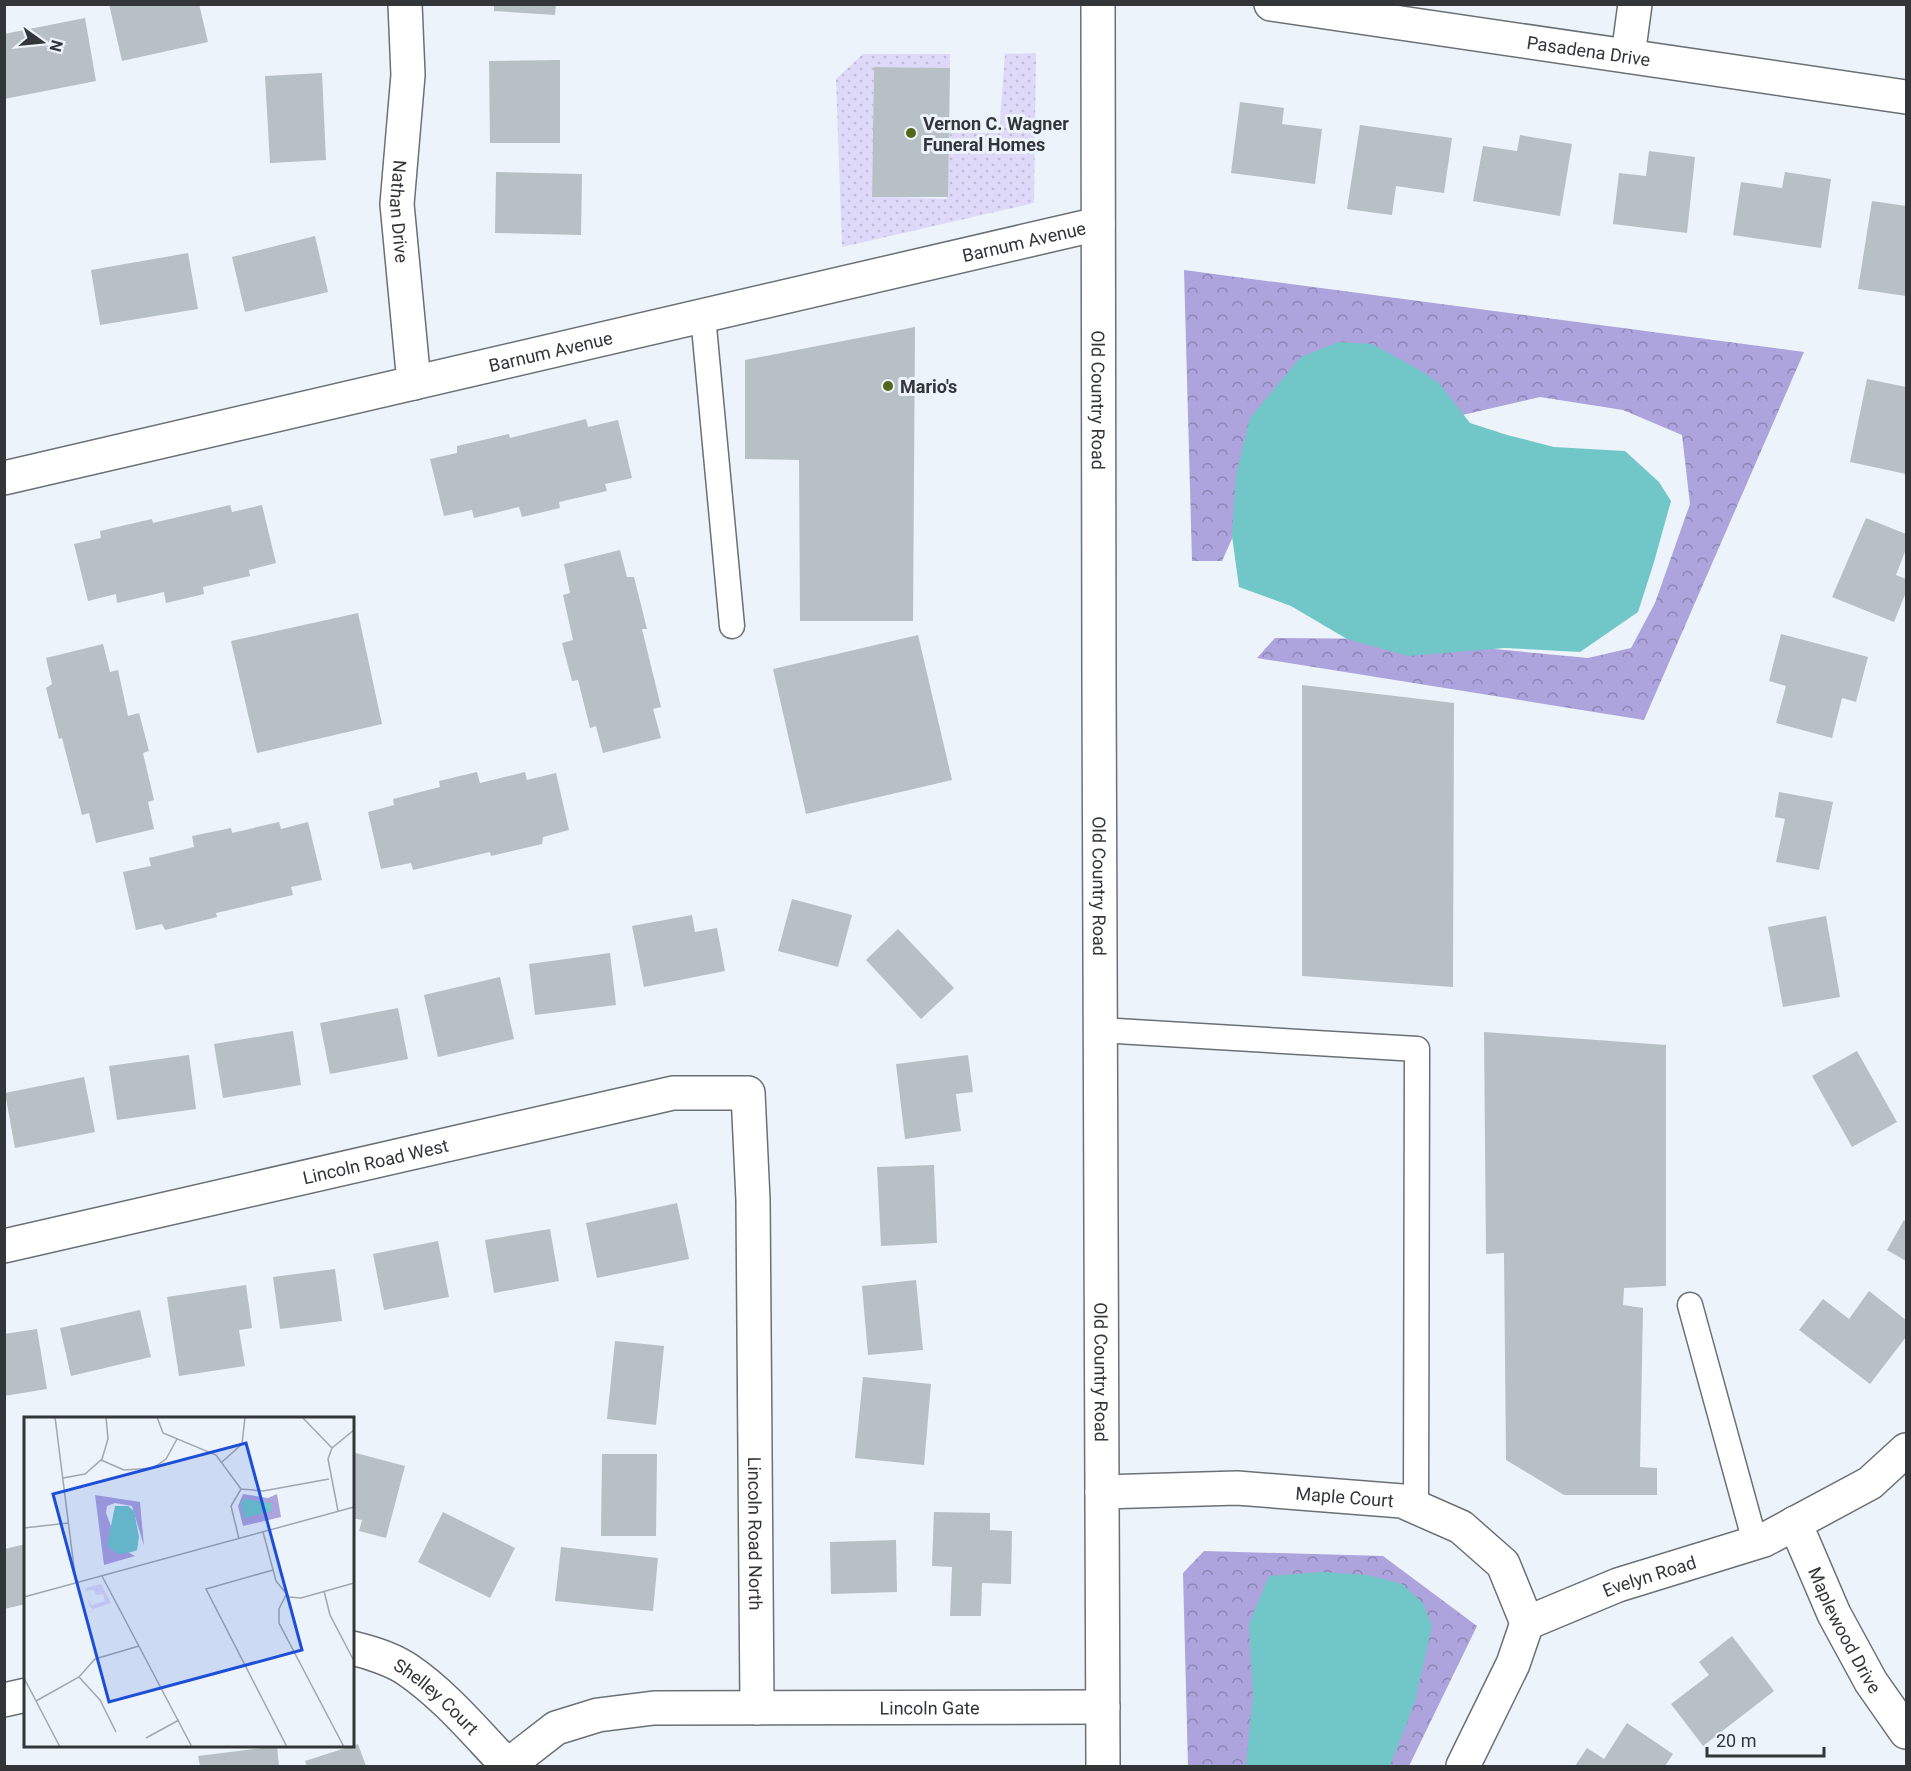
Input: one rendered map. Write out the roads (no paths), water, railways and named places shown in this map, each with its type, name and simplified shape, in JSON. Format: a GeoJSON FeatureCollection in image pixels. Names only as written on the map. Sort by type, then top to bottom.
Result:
{"type":"FeatureCollection","features":[{"type":"Feature","properties":{"kind":"street","name":"Nathan Drive"},"geometry":{"type":"LineString","coordinates":[[405,4],[408,75],[397,204],[414,383]]}},
{"type":"Feature","properties":{"kind":"street","name":"Old Country Road"},"geometry":{"type":"LineString","coordinates":[[1098,4],[1103,1767]]}},
{"type":"Feature","properties":{"kind":"street","name":"Pasadena Drive"},"geometry":{"type":"LineString","coordinates":[[1271,4],[1906,97]]}},
{"type":"Feature","properties":{"kind":"street"},"geometry":{"type":"LineString","coordinates":[[1628,56],[1635,4]]}},
{"type":"Feature","properties":{"kind":"street","name":"Barnum Avenue"},"geometry":{"type":"LineString","coordinates":[[4,478],[1098,224]]}},
{"type":"Feature","properties":{"kind":"street","name":"Lincoln Road West"},"geometry":{"type":"LineString","coordinates":[[4,1246],[673,1093],[748,1093]]}},
{"type":"Feature","properties":{"kind":"street","name":"Lincoln Road North"},"geometry":{"type":"LineString","coordinates":[[748,1093],[753,1200],[757,1708]]}},
{"type":"Feature","properties":{"kind":"street","name":"Evelyn Road"},"geometry":{"type":"LineString","coordinates":[[1527,1623],[1618,1585],[1764,1540],[1870,1483],[1906,1450]]}},
{"type":"Feature","properties":{"kind":"street","name":"Maple Court"},"geometry":{"type":"LineString","coordinates":[[1102,1492],[1237,1488],[1402,1501],[1461,1527],[1503,1564],[1527,1623]]}},
{"type":"Feature","properties":{"kind":"street","name":"Maplewood Drive"},"geometry":{"type":"LineString","coordinates":[[1795,1523],[1833,1614],[1871,1682],[1906,1732]]}},
{"type":"Feature","properties":{"kind":"street"},"geometry":{"type":"LineString","coordinates":[[1462,1767],[1514,1664],[1527,1623]]}},
{"type":"Feature","properties":{"kind":"street","name":"Shelley Court"},"geometry":{"type":"LineString","coordinates":[[354,1648],[407,1669],[446,1702],[507,1766]]}},
{"type":"Feature","properties":{"kind":"street"},"geometry":{"type":"LineString","coordinates":[[4,1700],[24,1695]]}},
{"type":"Feature","properties":{"kind":"street","name":"Lincoln Gate"},"geometry":{"type":"LineString","coordinates":[[757,1708],[1103,1707]]}},
{"type":"Feature","properties":{"kind":"street"},"geometry":{"type":"LineString","coordinates":[[507,1766],[556,1728],[598,1715],[654,1708],[757,1708]]}},
{"type":"Feature","properties":{"kind":"lane"},"geometry":{"type":"LineString","coordinates":[[703,316],[732,626]]}},
{"type":"Feature","properties":{"kind":"lane"},"geometry":{"type":"LineString","coordinates":[[1100,1030],[1417,1049],[1416,1507]]}},
{"type":"Feature","properties":{"kind":"lane"},"geometry":{"type":"LineString","coordinates":[[1690,1305],[1755,1542]]}},
{"type":"Feature","properties":{"kind":"water"},"geometry":{"type":"Polygon","coordinates":[[[1338,342],[1372,344],[1416,368],[1439,383],[1470,423],[1554,447],[1625,451],[1659,482],[1671,501],[1638,612],[1580,652],[1505,648],[1408,656],[1347,639],[1291,606],[1239,587],[1232,536],[1236,475],[1250,418],[1301,357],[1338,342]]]}},
{"type":"Feature","properties":{"kind":"water"},"geometry":{"type":"Polygon","coordinates":[[[1322,1572],[1368,1575],[1402,1584],[1423,1603],[1432,1626],[1415,1701],[1390,1766],[1246,1766],[1253,1695],[1249,1624],[1269,1576],[1322,1572]]]}},
{"type":"Feature","properties":{"kind":"place","name":"Vernon C. Wagner Funeral Homes"},"geometry":{"type":"Point","coordinates":[911,133]}},
{"type":"Feature","properties":{"kind":"place","name":"Mario's"},"geometry":{"type":"Point","coordinates":[888,386]}}]}
